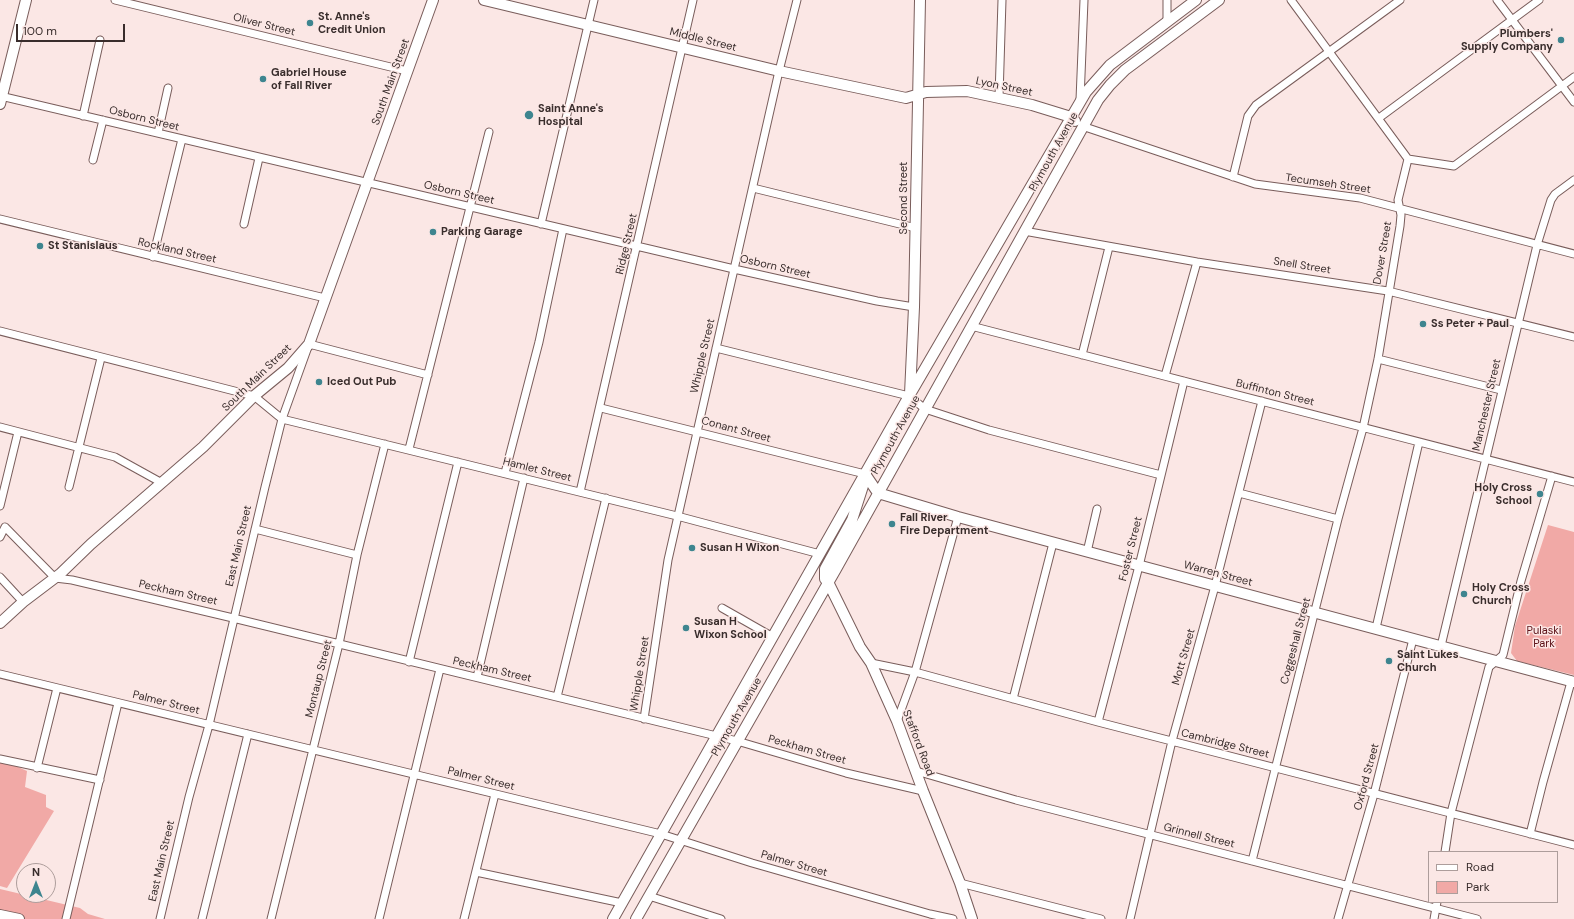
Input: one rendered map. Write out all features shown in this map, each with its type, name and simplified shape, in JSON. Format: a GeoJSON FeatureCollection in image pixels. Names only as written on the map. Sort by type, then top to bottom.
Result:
{"type":"FeatureCollection","features":[{"type":"Feature","properties":{"kind":"main road"},"geometry":{"type":"LineString","coordinates":[[0,99],[26,0]]}},
{"type":"Feature","properties":{"kind":"main road","name":"South Main Street"},"geometry":{"type":"LineString","coordinates":[[0,623],[23,602],[55,578],[208,442],[254,396],[288,368],[309,344],[407,70],[434,0]]}},
{"type":"Feature","properties":{"kind":"main road","name":"Middle Street"},"geometry":{"type":"LineString","coordinates":[[484,0],[589,26],[682,46],[779,71],[906,98],[917,96]]}},
{"type":"Feature","properties":{"kind":"main road","name":"Second Street"},"geometry":{"type":"LineString","coordinates":[[909,396],[914,306],[920,0]]}},
{"type":"Feature","properties":{"kind":"main road","name":"Plymouth Avenue"},"geometry":{"type":"LineString","coordinates":[[613,919],[909,396],[1080,102],[1094,81],[1110,65],[1196,0]]}},
{"type":"Feature","properties":{"kind":"main road","name":"Plymouth Avenue"},"geometry":{"type":"LineString","coordinates":[[636,919],[828,582],[1082,126],[1101,95],[1119,75],[1219,0]]}},
{"type":"Feature","properties":{"kind":"main road","name":"Lyon Street"},"geometry":{"type":"LineString","coordinates":[[917,96],[926,92],[967,91],[1032,104],[1071,117],[1082,126]]}},
{"type":"Feature","properties":{"kind":"main road"},"geometry":{"type":"LineString","coordinates":[[865,474],[878,493]]}},
{"type":"Feature","properties":{"kind":"main road"},"geometry":{"type":"LineString","coordinates":[[828,582],[825,579],[825,569],[852,520],[859,501],[865,474]]}},
{"type":"Feature","properties":{"kind":"main road","name":"Warren Street"},"geometry":{"type":"LineString","coordinates":[[878,493],[1053,543],[1376,628],[1413,640],[1441,646],[1573,682]]}},
{"type":"Feature","properties":{"kind":"main road","name":"Stafford Road"},"geometry":{"type":"LineString","coordinates":[[828,582],[860,647],[870,663],[897,721],[960,883],[972,919]]}},
{"type":"Feature","properties":{"kind":"main road"},"geometry":{"type":"LineString","coordinates":[[0,915],[19,919]]}},
{"type":"Feature","properties":{"kind":"street","name":"Oliver Street"},"geometry":{"type":"LineString","coordinates":[[115,0],[407,70]]}},
{"type":"Feature","properties":{"kind":"street"},"geometry":{"type":"LineString","coordinates":[[541,224],[555,169],[568,103],[589,26],[594,0]]}},
{"type":"Feature","properties":{"kind":"street","name":"Ridge Street"},"geometry":{"type":"LineString","coordinates":[[580,492],[601,408],[693,0]]}},
{"type":"Feature","properties":{"kind":"street","name":"Whipple Street"},"geometry":{"type":"LineString","coordinates":[[644,719],[668,560],[677,516],[779,71],[797,0]]}},
{"type":"Feature","properties":{"kind":"street"},"geometry":{"type":"LineString","coordinates":[[998,97],[1002,0]]}},
{"type":"Feature","properties":{"kind":"street"},"geometry":{"type":"LineString","coordinates":[[1080,102],[1084,0]]}},
{"type":"Feature","properties":{"kind":"street"},"geometry":{"type":"LineString","coordinates":[[1167,0],[1167,21]]}},
{"type":"Feature","properties":{"kind":"street"},"geometry":{"type":"LineString","coordinates":[[1291,0],[1408,159],[1454,166],[1574,77]]}},
{"type":"Feature","properties":{"kind":"street"},"geometry":{"type":"LineString","coordinates":[[1233,177],[1248,116],[1256,105],[1400,0]]}},
{"type":"Feature","properties":{"kind":"street"},"geometry":{"type":"LineString","coordinates":[[1498,0],[1574,102]]}},
{"type":"Feature","properties":{"kind":"street"},"geometry":{"type":"LineString","coordinates":[[1379,118],[1538,0]]}},
{"type":"Feature","properties":{"kind":"street"},"geometry":{"type":"LineString","coordinates":[[83,116],[100,40]]}},
{"type":"Feature","properties":{"kind":"street"},"geometry":{"type":"LineString","coordinates":[[158,134],[168,88]]}},
{"type":"Feature","properties":{"kind":"street","name":"Osborn Street"},"geometry":{"type":"LineString","coordinates":[[0,99],[103,120],[470,206],[563,230],[734,269],[876,301],[914,306]]}},
{"type":"Feature","properties":{"kind":"street"},"geometry":{"type":"LineString","coordinates":[[93,160],[103,120]]}},
{"type":"Feature","properties":{"kind":"street","name":"Tecumseh Street"},"geometry":{"type":"LineString","coordinates":[[1082,126],[1259,185],[1360,198],[1574,254]]}},
{"type":"Feature","properties":{"kind":"street"},"geometry":{"type":"LineString","coordinates":[[409,449],[489,132]]}},
{"type":"Feature","properties":{"kind":"street"},"geometry":{"type":"LineString","coordinates":[[153,257],[182,139]]}},
{"type":"Feature","properties":{"kind":"street"},"geometry":{"type":"LineString","coordinates":[[244,224],[260,158]]}},
{"type":"Feature","properties":{"kind":"street","name":"Dover Street"},"geometry":{"type":"LineString","coordinates":[[1363,428],[1378,359],[1388,291],[1400,226],[1401,215],[1398,200],[1408,159]]}},
{"type":"Feature","properties":{"kind":"street","name":"Manchester Street"},"geometry":{"type":"LineString","coordinates":[[1441,646],[1501,390],[1537,245],[1551,200],[1555,194],[1574,180]]}},
{"type":"Feature","properties":{"kind":"street"},"geometry":{"type":"LineString","coordinates":[[753,188],[916,228]]}},
{"type":"Feature","properties":{"kind":"street","name":"Rockland Street"},"geometry":{"type":"LineString","coordinates":[[0,219],[326,298]]}},
{"type":"Feature","properties":{"kind":"street"},"geometry":{"type":"LineString","coordinates":[[505,473],[539,342],[563,230]]}},
{"type":"Feature","properties":{"kind":"street","name":"Snell Street"},"geometry":{"type":"LineString","coordinates":[[1024,231],[1197,262],[1388,291],[1574,337]]}},
{"type":"Feature","properties":{"kind":"street"},"geometry":{"type":"LineString","coordinates":[[1082,355],[1110,247]]}},
{"type":"Feature","properties":{"kind":"street"},"geometry":{"type":"LineString","coordinates":[[1165,376],[1197,262]]}},
{"type":"Feature","properties":{"kind":"street","name":"Buffinton Street"},"geometry":{"type":"LineString","coordinates":[[971,326],[1574,482]]}},
{"type":"Feature","properties":{"kind":"street"},"geometry":{"type":"LineString","coordinates":[[0,331],[254,396]]}},
{"type":"Feature","properties":{"kind":"street"},"geometry":{"type":"LineString","coordinates":[[309,344],[428,375]]}},
{"type":"Feature","properties":{"kind":"street","name":"East Main Street"},"geometry":{"type":"LineString","coordinates":[[160,919],[176,846],[209,725],[233,618],[282,419],[309,344]]}},
{"type":"Feature","properties":{"kind":"street"},"geometry":{"type":"LineString","coordinates":[[716,348],[909,396],[925,409],[989,430],[1161,475]]}},
{"type":"Feature","properties":{"kind":"street"},"geometry":{"type":"LineString","coordinates":[[69,487],[102,358]]}},
{"type":"Feature","properties":{"kind":"street"},"geometry":{"type":"LineString","coordinates":[[1378,359],[1501,390]]}},
{"type":"Feature","properties":{"kind":"street","name":"Foster Street"},"geometry":{"type":"LineString","coordinates":[[1098,722],[1139,566],[1184,381]]}},
{"type":"Feature","properties":{"kind":"street","name":"Hamlet Street"},"geometry":{"type":"LineString","coordinates":[[254,396],[282,419],[606,498],[820,554]]}},
{"type":"Feature","properties":{"kind":"street","name":"Mott Street"},"geometry":{"type":"LineString","coordinates":[[1130,919],[1172,741],[1216,586],[1262,401]]}},
{"type":"Feature","properties":{"kind":"street","name":"Conant Street"},"geometry":{"type":"LineString","coordinates":[[601,408],[865,474]]}},
{"type":"Feature","properties":{"kind":"street"},"geometry":{"type":"LineString","coordinates":[[0,427],[115,457],[162,483]]}},
{"type":"Feature","properties":{"kind":"street","name":"Coggeshall Street"},"geometry":{"type":"LineString","coordinates":[[1252,860],[1338,519],[1363,428]]}},
{"type":"Feature","properties":{"kind":"street"},"geometry":{"type":"LineString","coordinates":[[0,506],[18,432]]}},
{"type":"Feature","properties":{"kind":"street"},"geometry":{"type":"LineString","coordinates":[[1376,628],[1419,442]]}},
{"type":"Feature","properties":{"kind":"street","name":"Montaup Street"},"geometry":{"type":"LineString","coordinates":[[271,919],[339,644],[357,555],[386,444]]}},
{"type":"Feature","properties":{"kind":"street"},"geometry":{"type":"LineString","coordinates":[[409,662],[458,462]]}},
{"type":"Feature","properties":{"kind":"street"},"geometry":{"type":"LineString","coordinates":[[1445,851],[1451,813],[1489,667],[1503,655],[1521,581],[1552,476]]}},
{"type":"Feature","properties":{"kind":"street"},"geometry":{"type":"LineString","coordinates":[[476,677],[524,478]]}},
{"type":"Feature","properties":{"kind":"street"},"geometry":{"type":"LineString","coordinates":[[1239,493],[1338,519]]}},
{"type":"Feature","properties":{"kind":"street"},"geometry":{"type":"LineString","coordinates":[[557,697],[606,498]]}},
{"type":"Feature","properties":{"kind":"street"},"geometry":{"type":"LineString","coordinates":[[1087,552],[1096,508]]}},
{"type":"Feature","properties":{"kind":"street"},"geometry":{"type":"LineString","coordinates":[[897,721],[915,672],[958,517]]}},
{"type":"Feature","properties":{"kind":"street"},"geometry":{"type":"LineString","coordinates":[[0,537],[5,527],[55,578]]}},
{"type":"Feature","properties":{"kind":"street"},"geometry":{"type":"LineString","coordinates":[[255,528],[357,555]]}},
{"type":"Feature","properties":{"kind":"street"},"geometry":{"type":"LineString","coordinates":[[1013,699],[1053,543]]}},
{"type":"Feature","properties":{"kind":"street"},"geometry":{"type":"LineString","coordinates":[[0,577],[23,602]]}},
{"type":"Feature","properties":{"kind":"street","name":"Peckham Street"},"geometry":{"type":"LineString","coordinates":[[55,578],[72,580],[233,618],[737,741],[846,773],[923,791]]}},
{"type":"Feature","properties":{"kind":"street"},"geometry":{"type":"LineString","coordinates":[[722,608],[773,637]]}},
{"type":"Feature","properties":{"kind":"street","name":"Oxford Street"},"geometry":{"type":"LineString","coordinates":[[1338,919],[1374,794],[1413,640]]}},
{"type":"Feature","properties":{"kind":"street","name":"Cambridge Street"},"geometry":{"type":"LineString","coordinates":[[870,663],[915,672],[1098,722],[1574,845]]}},
{"type":"Feature","properties":{"kind":"street"},"geometry":{"type":"LineString","coordinates":[[379,919],[440,669]]}},
{"type":"Feature","properties":{"kind":"street","name":"Palmer Street"},"geometry":{"type":"LineString","coordinates":[[0,674],[661,834],[752,863],[930,914],[953,919]]}},
{"type":"Feature","properties":{"kind":"street"},"geometry":{"type":"LineString","coordinates":[[1530,834],[1542,782],[1573,682]]}},
{"type":"Feature","properties":{"kind":"street"},"geometry":{"type":"LineString","coordinates":[[38,768],[56,688]]}},
{"type":"Feature","properties":{"kind":"street"},"geometry":{"type":"LineString","coordinates":[[66,919],[118,703]]}},
{"type":"Feature","properties":{"kind":"street"},"geometry":{"type":"LineString","coordinates":[[202,919],[248,734]]}},
{"type":"Feature","properties":{"kind":"street"},"geometry":{"type":"LineString","coordinates":[[0,759],[100,780]]}},
{"type":"Feature","properties":{"kind":"street","name":"Grinnell Street"},"geometry":{"type":"LineString","coordinates":[[916,771],[1016,800],[1348,886],[1437,905],[1477,919]]}},
{"type":"Feature","properties":{"kind":"street"},"geometry":{"type":"LineString","coordinates":[[464,919],[495,794]]}},
{"type":"Feature","properties":{"kind":"street"},"geometry":{"type":"LineString","coordinates":[[476,872],[622,904]]}},
{"type":"Feature","properties":{"kind":"street"},"geometry":{"type":"LineString","coordinates":[[960,883],[1101,919]]}},
{"type":"Feature","properties":{"kind":"street"},"geometry":{"type":"LineString","coordinates":[[649,896],[721,919]]}},
{"type":"Feature","properties":{"kind":"street"},"geometry":{"type":"LineString","coordinates":[[1434,919],[1437,905]]}},
{"type":"Feature","properties":{"kind":"green space","name":"Pulaski Park"},"geometry":{"type":"Polygon","coordinates":[[[1548,525],[1574,532],[1574,675],[1517,661],[1511,653],[1515,626],[1548,525]]]}},
{"type":"Feature","properties":{"kind":"green space"},"geometry":{"type":"Polygon","coordinates":[[[0,759],[27,771],[25,787],[46,795],[46,807],[54,811],[22,863],[16,863],[16,873],[7,888],[0,886],[0,759]]]}},
{"type":"Feature","properties":{"kind":"green space"},"geometry":{"type":"Polygon","coordinates":[[[0,889],[16,893],[16,903],[56,902],[80,908],[88,914],[105,919],[0,919],[0,889]]]}},
{"type":"Feature","properties":{"kind":"place","name":"St. Anne's Credit Union"},"geometry":{"type":"Point","coordinates":[310,23]}},
{"type":"Feature","properties":{"kind":"place","name":"Plumbers' Supply Company"},"geometry":{"type":"Point","coordinates":[1561,40]}},
{"type":"Feature","properties":{"kind":"place","name":"Gabriel House of Fall River"},"geometry":{"type":"Point","coordinates":[263,79]}},
{"type":"Feature","properties":{"kind":"place","name":"Saint Anne's Hospital"},"geometry":{"type":"Point","coordinates":[529,115]}},
{"type":"Feature","properties":{"kind":"place","name":"Parking Garage"},"geometry":{"type":"Point","coordinates":[433,232]}},
{"type":"Feature","properties":{"kind":"place","name":"St Stanislaus"},"geometry":{"type":"Point","coordinates":[40,246]}},
{"type":"Feature","properties":{"kind":"place","name":"Ss Peter + Paul"},"geometry":{"type":"Point","coordinates":[1423,324]}},
{"type":"Feature","properties":{"kind":"place","name":"Iced Out Pub"},"geometry":{"type":"Point","coordinates":[319,382]}},
{"type":"Feature","properties":{"kind":"place","name":"Holy Cross School"},"geometry":{"type":"Point","coordinates":[1540,494]}},
{"type":"Feature","properties":{"kind":"place","name":"Fall River Fire Department"},"geometry":{"type":"Point","coordinates":[892,524]}},
{"type":"Feature","properties":{"kind":"place","name":"Susan H Wixon"},"geometry":{"type":"Point","coordinates":[692,548]}},
{"type":"Feature","properties":{"kind":"place","name":"Holy Cross Church"},"geometry":{"type":"Point","coordinates":[1464,594]}},
{"type":"Feature","properties":{"kind":"place","name":"Susan H Wixon School"},"geometry":{"type":"Point","coordinates":[686,628]}},
{"type":"Feature","properties":{"kind":"place","name":"Saint Lukes Church"},"geometry":{"type":"Point","coordinates":[1389,661]}}]}
